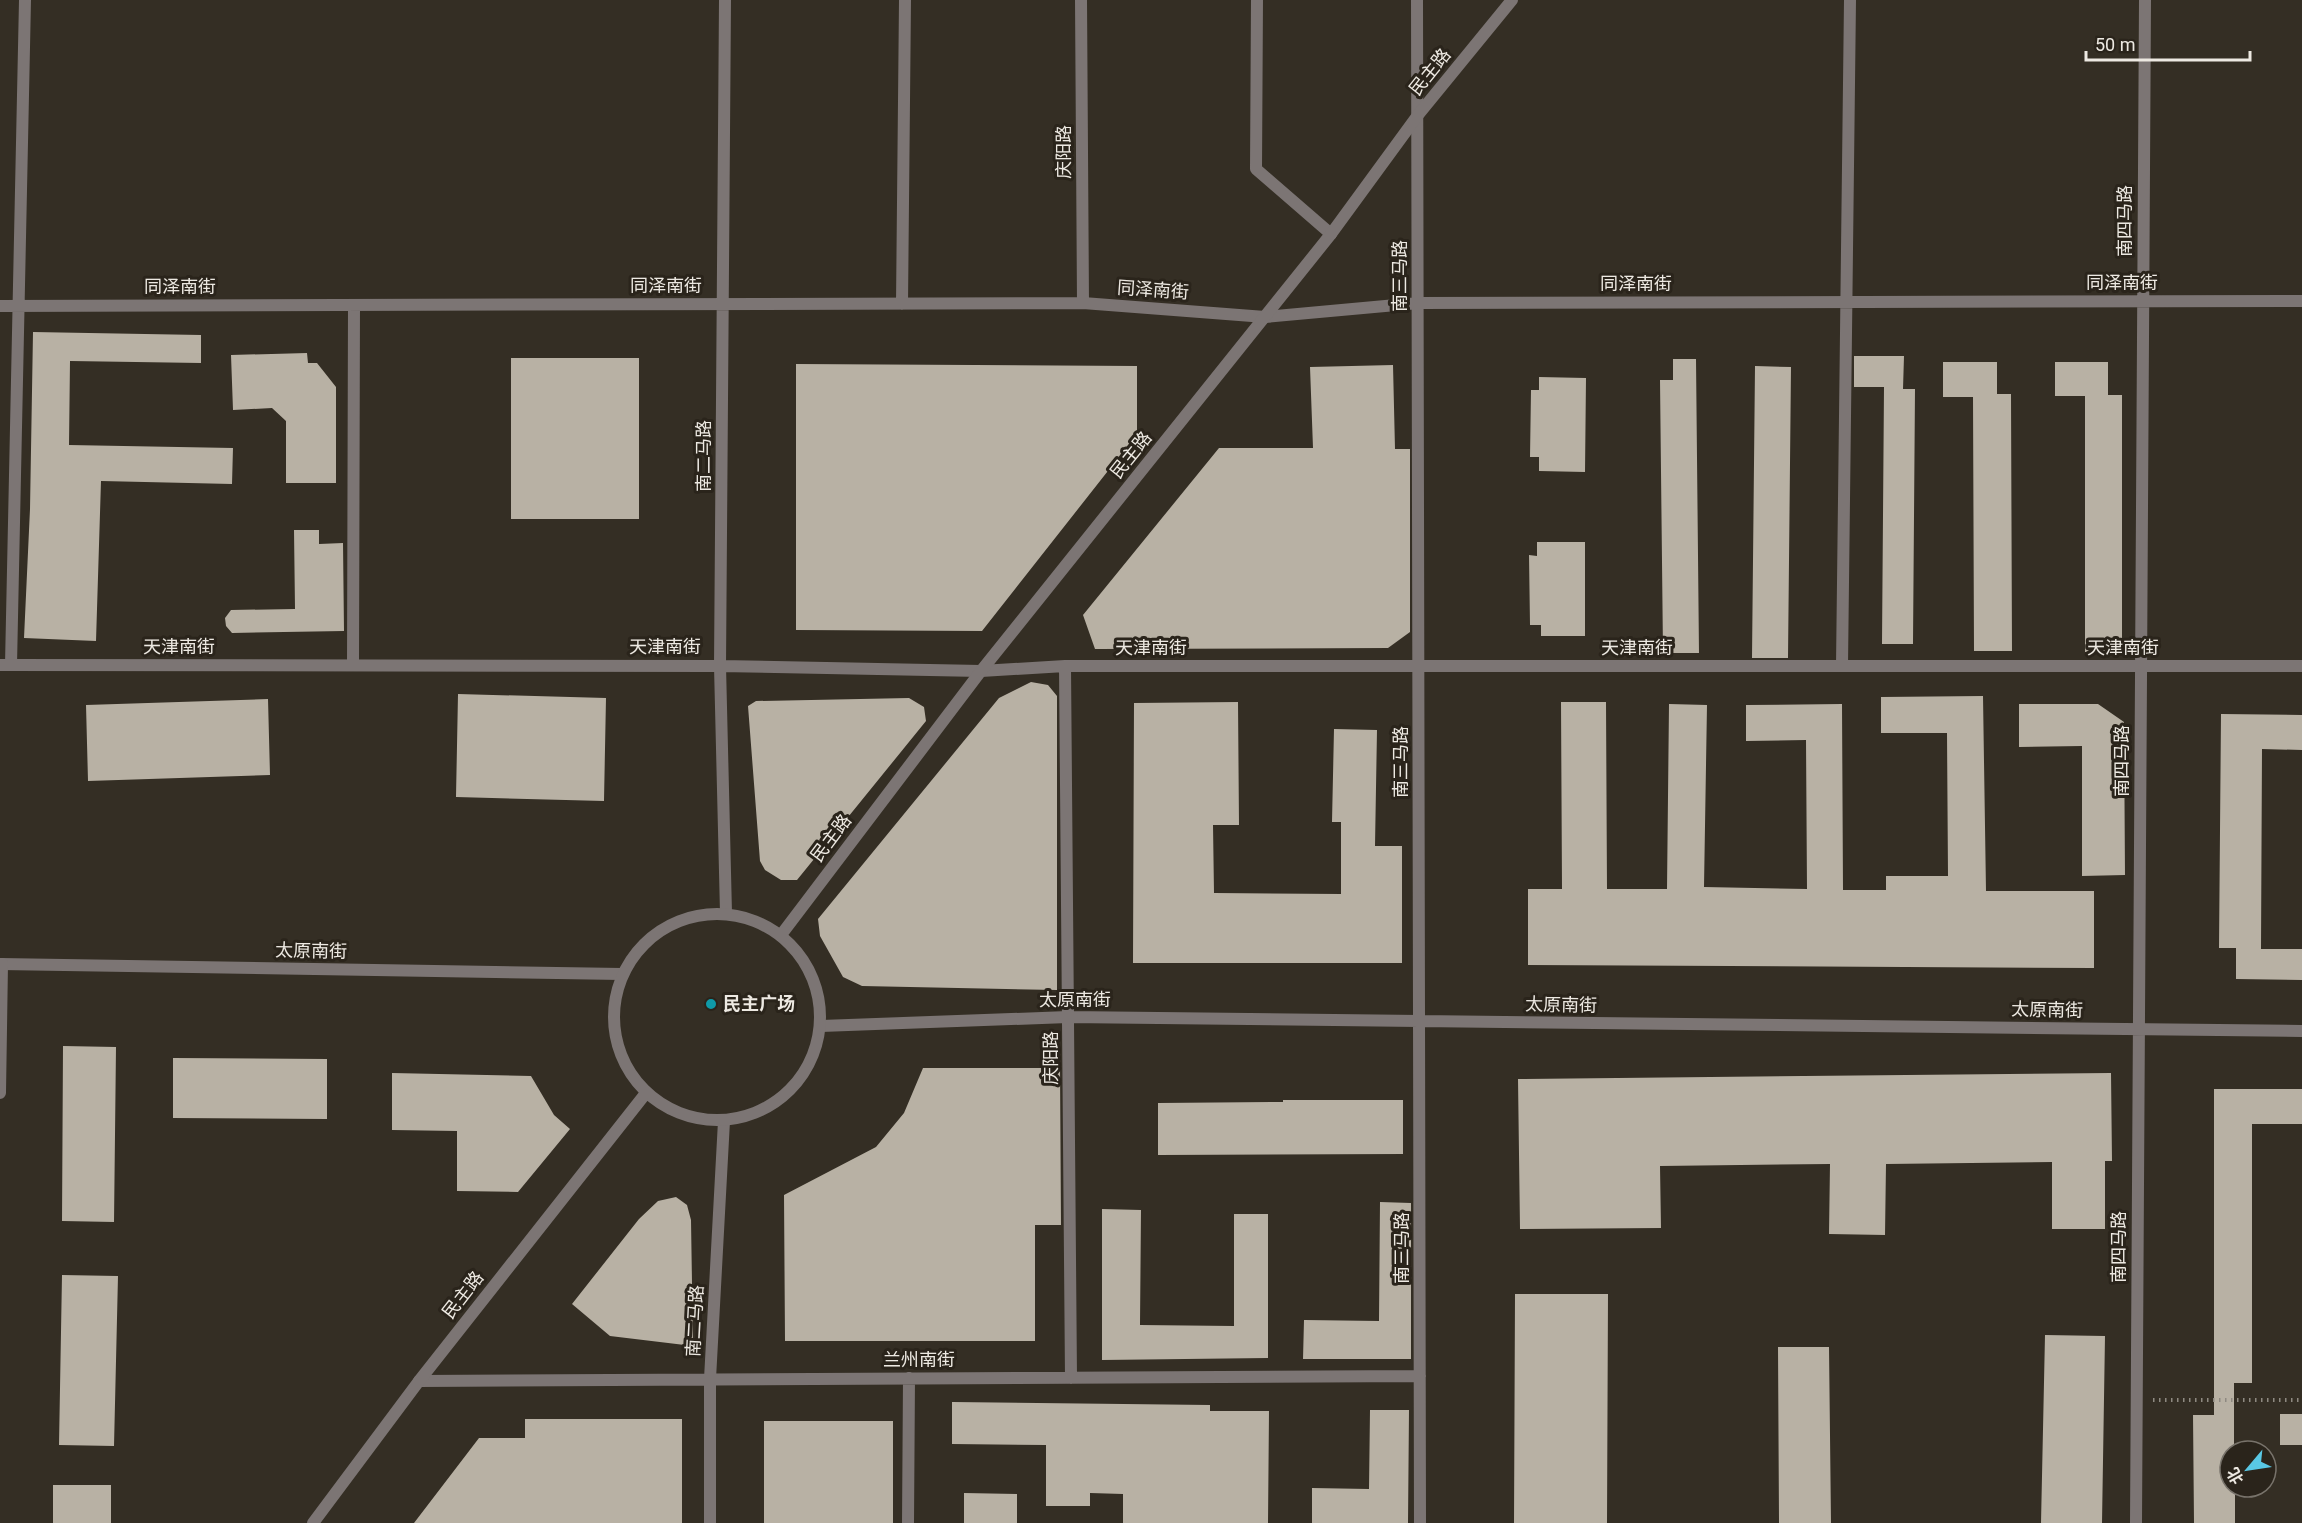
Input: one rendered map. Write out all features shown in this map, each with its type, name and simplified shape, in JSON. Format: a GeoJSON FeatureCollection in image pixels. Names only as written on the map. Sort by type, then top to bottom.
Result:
{"type":"FeatureCollection","features":[{"type":"Feature","properties":{"kind":"street"},"geometry":{"type":"LineString","coordinates":[[5,665],[20,306],[25,0]]}},
{"type":"Feature","properties":{"kind":"street","name":"南二马路"},"geometry":{"type":"LineString","coordinates":[[725,0],[720,666],[726,913]]}},
{"type":"Feature","properties":{"kind":"street"},"geometry":{"type":"LineString","coordinates":[[902,304],[905,0]]}},
{"type":"Feature","properties":{"kind":"street","name":"庆阳路"},"geometry":{"type":"LineString","coordinates":[[1081,0],[1083,303]]}},
{"type":"Feature","properties":{"kind":"street"},"geometry":{"type":"LineString","coordinates":[[1257,0],[1256,169],[1331,234]]}},
{"type":"Feature","properties":{"kind":"street","name":"南三马路"},"geometry":{"type":"LineString","coordinates":[[1417,0],[1420,1523]]}},
{"type":"Feature","properties":{"kind":"street","name":"民主路"},"geometry":{"type":"LineString","coordinates":[[781,935],[981,671],[1331,234],[1418,115],[1512,0]]}},
{"type":"Feature","properties":{"kind":"street"},"geometry":{"type":"LineString","coordinates":[[1842,666],[1850,0]]}},
{"type":"Feature","properties":{"kind":"street","name":"南四马路"},"geometry":{"type":"LineString","coordinates":[[2136,1523],[2145,0]]}},
{"type":"Feature","properties":{"kind":"street","name":"同泽南街"},"geometry":{"type":"LineString","coordinates":[[0,306],[1083,303],[1265,316],[1418,303],[2302,301]]}},
{"type":"Feature","properties":{"kind":"street"},"geometry":{"type":"LineString","coordinates":[[352,665],[354,305]]}},
{"type":"Feature","properties":{"kind":"street","name":"天津南街"},"geometry":{"type":"LineString","coordinates":[[5,665],[720,666],[981,671],[1065,666],[2302,666]]}},
{"type":"Feature","properties":{"kind":"street","name":"庆阳路"},"geometry":{"type":"LineString","coordinates":[[1065,666],[1071,1378]]}},
{"type":"Feature","properties":{"kind":"street"},"geometry":{"type":"LineString","coordinates":[[726,913],[755,920],[781,935],[804,960],[818,992],[821,1026],[814,1055],[800,1080],[786,1094],[753,1115],[724,1121],[696,1119],[678,1112],[646,1093],[626,1068],[615,1037],[613,1005],[622,974],[639,947],[664,927],[694,915],[726,913]]}},
{"type":"Feature","properties":{"kind":"street"},"geometry":{"type":"LineString","coordinates":[[0,1093],[1,964]]}},
{"type":"Feature","properties":{"kind":"street","name":"太原南街"},"geometry":{"type":"LineString","coordinates":[[1,964],[622,974]]}},
{"type":"Feature","properties":{"kind":"street","name":"太原南街"},"geometry":{"type":"LineString","coordinates":[[821,1026],[1068,1017],[2302,1031]]}},
{"type":"Feature","properties":{"kind":"street","name":"民主路"},"geometry":{"type":"LineString","coordinates":[[313,1523],[419,1381],[646,1093]]}},
{"type":"Feature","properties":{"kind":"street","name":"南二马路"},"geometry":{"type":"LineString","coordinates":[[710,1523],[710,1379],[724,1121]]}},
{"type":"Feature","properties":{"kind":"street","name":"兰州南街"},"geometry":{"type":"LineString","coordinates":[[419,1381],[1420,1376]]}},
{"type":"Feature","properties":{"kind":"street"},"geometry":{"type":"LineString","coordinates":[[908,1523],[909,1378]]}},
{"type":"Feature","properties":{"kind":"path"},"geometry":{"type":"LineString","coordinates":[[2136,1400],[2302,1400]]}},
{"type":"Feature","properties":{"kind":"building"},"geometry":{"type":"Polygon","coordinates":[[[33,332],[201,335],[201,363],[70,361],[69,445],[233,448],[232,484],[101,481],[96,641],[24,638],[30,509],[33,332]]]}},
{"type":"Feature","properties":{"kind":"building"},"geometry":{"type":"Polygon","coordinates":[[[307,353],[308,363],[317,363],[336,387],[336,483],[286,483],[286,421],[272,408],[233,410],[231,355],[307,353]]]}},
{"type":"Feature","properties":{"kind":"building"},"geometry":{"type":"Polygon","coordinates":[[[1854,356],[1904,356],[1903,389],[1915,389],[1913,644],[1882,644],[1884,387],[1854,387],[1854,356]]]}},
{"type":"Feature","properties":{"kind":"building"},"geometry":{"type":"Polygon","coordinates":[[[511,358],[639,358],[639,519],[511,519],[511,358]]]}},
{"type":"Feature","properties":{"kind":"building"},"geometry":{"type":"Polygon","coordinates":[[[1673,359],[1696,359],[1699,653],[1663,653],[1660,380],[1673,380],[1673,359]]]}},
{"type":"Feature","properties":{"kind":"building"},"geometry":{"type":"Polygon","coordinates":[[[1943,362],[1997,362],[1997,394],[2011,394],[2012,651],[1974,651],[1973,397],[1943,397],[1943,362]]]}},
{"type":"Feature","properties":{"kind":"building"},"geometry":{"type":"Polygon","coordinates":[[[2055,362],[2108,362],[2108,395],[2122,395],[2122,652],[2085,652],[2085,396],[2055,396],[2055,362]]]}},
{"type":"Feature","properties":{"kind":"building"},"geometry":{"type":"Polygon","coordinates":[[[796,364],[1137,366],[1137,434],[982,631],[796,630],[796,364]]]}},
{"type":"Feature","properties":{"kind":"building"},"geometry":{"type":"Polygon","coordinates":[[[1393,365],[1395,449],[1410,449],[1410,632],[1388,648],[1095,649],[1083,615],[1219,448],[1313,448],[1310,367],[1393,365]]]}},
{"type":"Feature","properties":{"kind":"building"},"geometry":{"type":"Polygon","coordinates":[[[1755,366],[1791,367],[1788,658],[1752,658],[1755,366]]]}},
{"type":"Feature","properties":{"kind":"building"},"geometry":{"type":"Polygon","coordinates":[[[1539,377],[1586,378],[1585,472],[1539,471],[1539,457],[1530,457],[1531,390],[1539,390],[1539,377]]]}},
{"type":"Feature","properties":{"kind":"building"},"geometry":{"type":"Polygon","coordinates":[[[294,530],[319,530],[319,544],[343,543],[344,631],[232,633],[226,626],[225,618],[231,610],[295,609],[294,530]]]}},
{"type":"Feature","properties":{"kind":"building"},"geometry":{"type":"Polygon","coordinates":[[[1537,542],[1585,542],[1585,636],[1541,636],[1541,625],[1530,625],[1529,555],[1537,556],[1537,542]]]}},
{"type":"Feature","properties":{"kind":"building"},"geometry":{"type":"Polygon","coordinates":[[[1031,682],[1048,685],[1057,696],[1057,990],[862,986],[843,977],[820,936],[818,919],[999,698],[1031,682]]]}},
{"type":"Feature","properties":{"kind":"building"},"geometry":{"type":"Polygon","coordinates":[[[458,694],[606,698],[604,801],[456,797],[458,694]]]}},
{"type":"Feature","properties":{"kind":"building"},"geometry":{"type":"Polygon","coordinates":[[[1983,696],[1986,891],[2094,891],[2094,968],[1528,965],[1528,889],[1562,889],[1561,702],[1606,702],[1607,889],[1667,889],[1669,704],[1707,705],[1704,887],[1807,889],[1806,740],[1746,741],[1746,705],[1842,704],[1843,890],[1886,890],[1886,876],[1948,876],[1947,733],[1881,733],[1881,697],[1983,696]]]}},
{"type":"Feature","properties":{"kind":"building"},"geometry":{"type":"Polygon","coordinates":[[[909,698],[924,707],[926,721],[797,880],[781,880],[765,870],[760,861],[748,706],[756,701],[909,698]]]}},
{"type":"Feature","properties":{"kind":"building"},"geometry":{"type":"Polygon","coordinates":[[[268,699],[270,775],[88,781],[86,705],[268,699]]]}},
{"type":"Feature","properties":{"kind":"building"},"geometry":{"type":"Polygon","coordinates":[[[1238,702],[1239,825],[1213,825],[1214,893],[1341,894],[1341,822],[1332,822],[1334,729],[1377,730],[1375,846],[1402,846],[1402,963],[1133,963],[1134,703],[1238,702]]]}},
{"type":"Feature","properties":{"kind":"building"},"geometry":{"type":"Polygon","coordinates":[[[2019,704],[2098,704],[2124,722],[2125,875],[2082,876],[2082,746],[2019,747],[2019,704]]]}},
{"type":"Feature","properties":{"kind":"building"},"geometry":{"type":"Polygon","coordinates":[[[2221,714],[2302,715],[2302,750],[2262,749],[2261,949],[2302,949],[2302,980],[2236,979],[2236,948],[2219,948],[2221,714]]]}},
{"type":"Feature","properties":{"kind":"building"},"geometry":{"type":"Polygon","coordinates":[[[63,1046],[116,1047],[114,1222],[62,1221],[63,1046]]]}},
{"type":"Feature","properties":{"kind":"building"},"geometry":{"type":"Polygon","coordinates":[[[173,1058],[327,1059],[327,1119],[173,1118],[173,1058]]]}},
{"type":"Feature","properties":{"kind":"building"},"geometry":{"type":"Polygon","coordinates":[[[923,1068],[1060,1068],[1061,1225],[1035,1225],[1035,1341],[785,1341],[784,1195],[876,1147],[904,1113],[923,1068]]]}},
{"type":"Feature","properties":{"kind":"building"},"geometry":{"type":"Polygon","coordinates":[[[392,1073],[531,1076],[554,1115],[570,1129],[518,1192],[457,1191],[457,1131],[392,1130],[392,1073]]]}},
{"type":"Feature","properties":{"kind":"building"},"geometry":{"type":"Polygon","coordinates":[[[2111,1073],[2112,1161],[2105,1161],[2105,1229],[2052,1229],[2052,1162],[1886,1164],[1885,1235],[1829,1234],[1830,1164],[1660,1166],[1661,1228],[1520,1229],[1518,1079],[2111,1073]]]}},
{"type":"Feature","properties":{"kind":"building"},"geometry":{"type":"Polygon","coordinates":[[[2214,1089],[2302,1089],[2302,1124],[2252,1124],[2252,1383],[2234,1383],[2234,1439],[2218,1439],[2218,1499],[2235,1499],[2235,1523],[2194,1523],[2193,1415],[2214,1415],[2214,1089]]]}},
{"type":"Feature","properties":{"kind":"building"},"geometry":{"type":"Polygon","coordinates":[[[1283,1100],[1403,1100],[1403,1154],[1158,1155],[1158,1103],[1283,1102],[1283,1100]]]}},
{"type":"Feature","properties":{"kind":"building"},"geometry":{"type":"Polygon","coordinates":[[[676,1197],[687,1205],[691,1220],[693,1346],[610,1336],[572,1304],[639,1219],[658,1201],[676,1197]]]}},
{"type":"Feature","properties":{"kind":"building"},"geometry":{"type":"Polygon","coordinates":[[[1380,1202],[1411,1203],[1411,1359],[1303,1359],[1304,1320],[1379,1321],[1380,1202]]]}},
{"type":"Feature","properties":{"kind":"building"},"geometry":{"type":"Polygon","coordinates":[[[1102,1209],[1141,1210],[1140,1325],[1234,1326],[1234,1214],[1268,1214],[1268,1358],[1102,1360],[1102,1209]]]}},
{"type":"Feature","properties":{"kind":"building"},"geometry":{"type":"Polygon","coordinates":[[[62,1275],[118,1276],[114,1446],[59,1445],[62,1275]]]}},
{"type":"Feature","properties":{"kind":"building"},"geometry":{"type":"Polygon","coordinates":[[[1515,1294],[1608,1294],[1607,1523],[1514,1523],[1515,1294]]]}},
{"type":"Feature","properties":{"kind":"building"},"geometry":{"type":"Polygon","coordinates":[[[2045,1335],[2105,1336],[2102,1523],[2041,1523],[2045,1335]]]}},
{"type":"Feature","properties":{"kind":"building"},"geometry":{"type":"Polygon","coordinates":[[[1778,1347],[1829,1347],[1831,1523],[1779,1523],[1778,1347]]]}},
{"type":"Feature","properties":{"kind":"building"},"geometry":{"type":"Polygon","coordinates":[[[952,1402],[1210,1405],[1210,1411],[1269,1411],[1268,1523],[1123,1523],[1123,1494],[1090,1493],[1090,1506],[1046,1506],[1046,1445],[952,1444],[952,1402]]]}},
{"type":"Feature","properties":{"kind":"building"},"geometry":{"type":"Polygon","coordinates":[[[1370,1410],[1409,1410],[1408,1523],[1312,1523],[1312,1488],[1369,1489],[1370,1410]]]}},
{"type":"Feature","properties":{"kind":"building"},"geometry":{"type":"Polygon","coordinates":[[[2280,1414],[2302,1414],[2302,1445],[2280,1445],[2280,1414]]]}},
{"type":"Feature","properties":{"kind":"building"},"geometry":{"type":"Polygon","coordinates":[[[525,1419],[682,1419],[682,1523],[414,1523],[479,1438],[525,1438],[525,1419]]]}},
{"type":"Feature","properties":{"kind":"building"},"geometry":{"type":"Polygon","coordinates":[[[764,1421],[893,1421],[893,1523],[764,1523],[764,1421]]]}},
{"type":"Feature","properties":{"kind":"building"},"geometry":{"type":"Polygon","coordinates":[[[53,1485],[111,1485],[111,1523],[53,1523],[53,1485]]]}},
{"type":"Feature","properties":{"kind":"building"},"geometry":{"type":"Polygon","coordinates":[[[964,1493],[1017,1494],[1017,1523],[964,1523],[964,1493]]]}},
{"type":"Feature","properties":{"kind":"place","name":"民主广场"},"geometry":{"type":"Point","coordinates":[711,1004]}}]}
